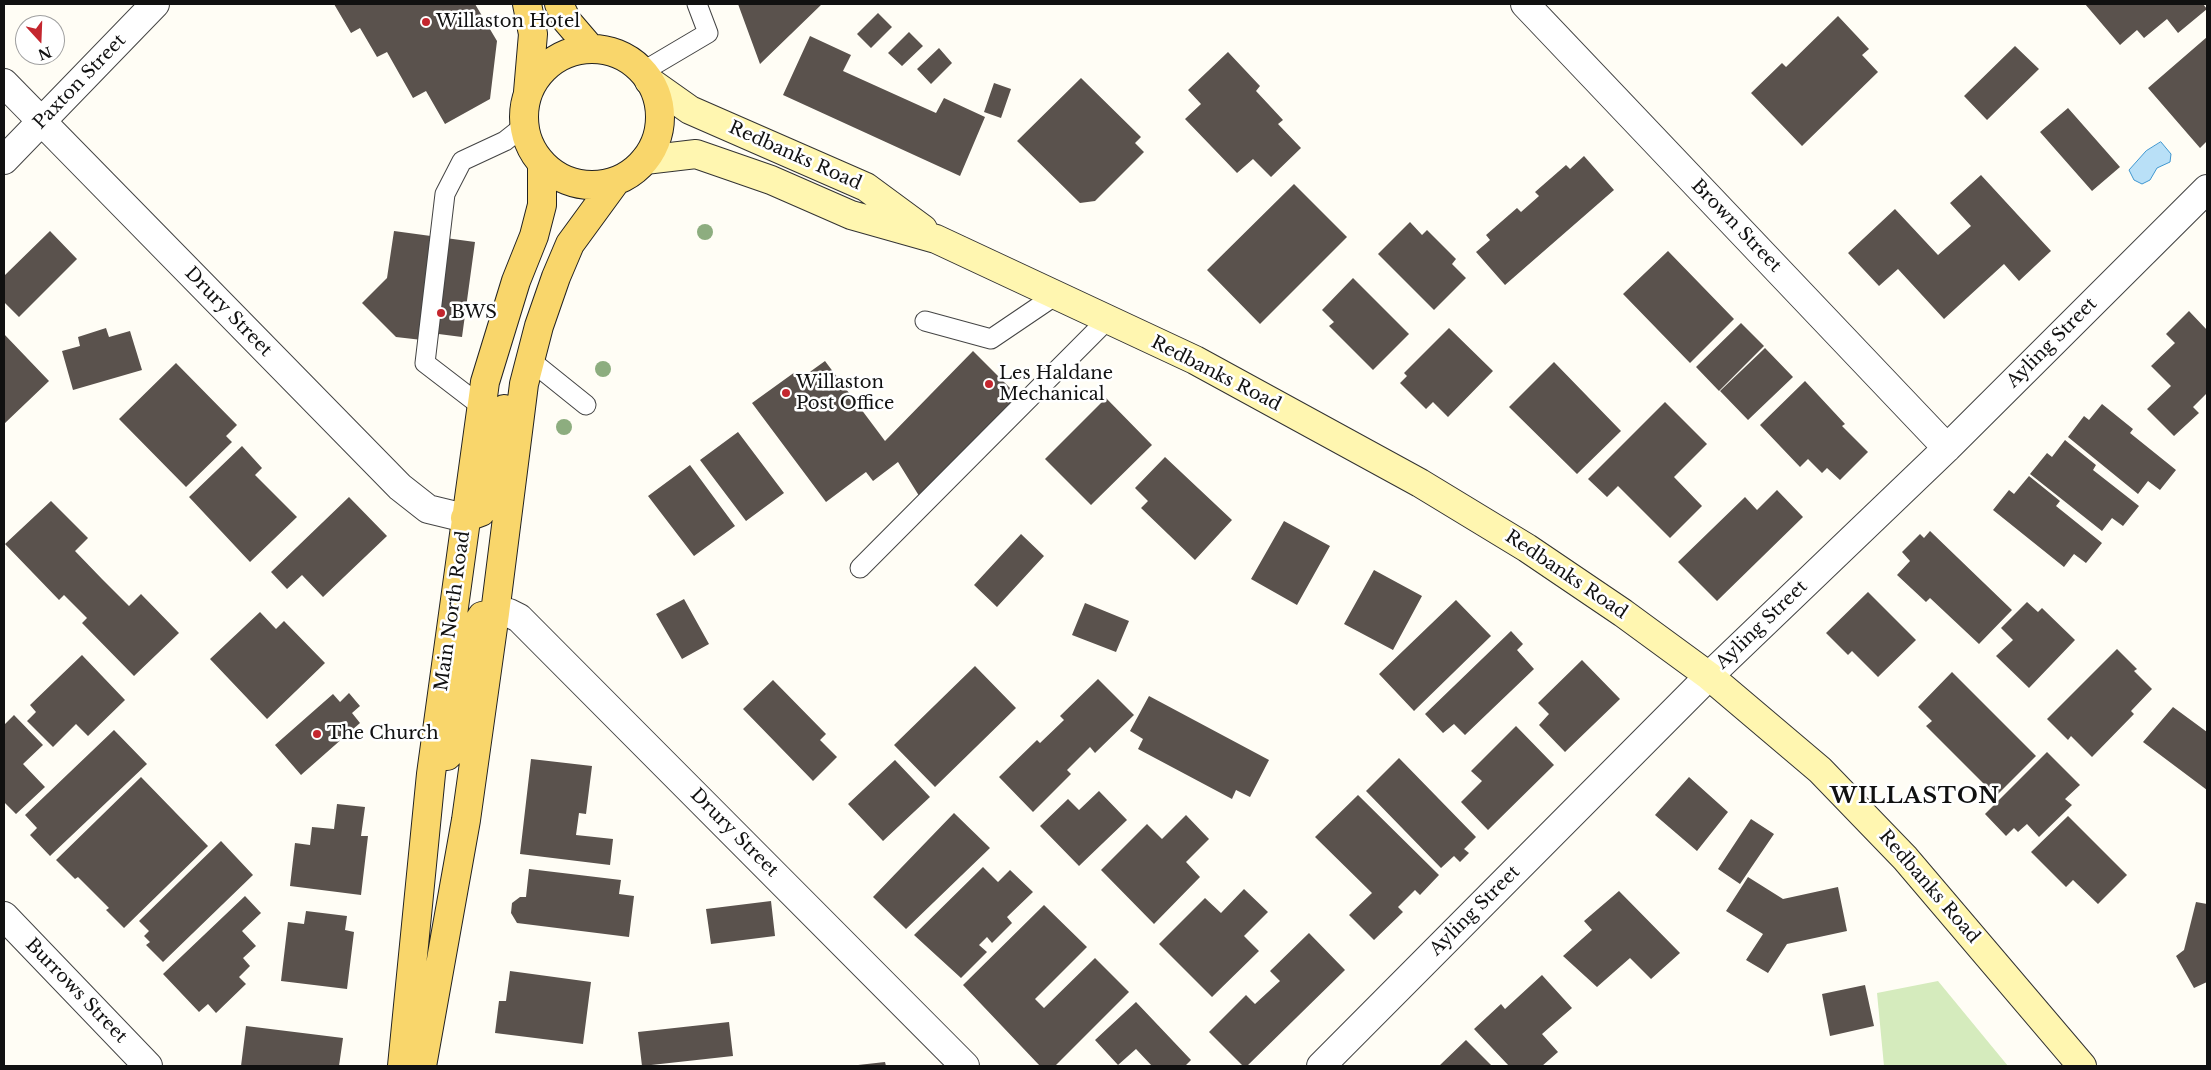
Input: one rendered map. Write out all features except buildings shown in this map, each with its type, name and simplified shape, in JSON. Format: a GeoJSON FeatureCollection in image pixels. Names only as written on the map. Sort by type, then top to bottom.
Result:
{"type":"FeatureCollection","features":[{"type":"Feature","properties":{"kind":"main road"},"geometry":{"type":"LineString","coordinates":[[527,4],[533,34],[528,93]]}},
{"type":"Feature","properties":{"kind":"main road"},"geometry":{"type":"LineString","coordinates":[[559,4],[568,21],[591,49]]}},
{"type":"Feature","properties":{"kind":"main road"},"geometry":{"type":"LineString","coordinates":[[591,49],[614,53],[634,64],[646,76],[659,103],[660,115],[657,139],[645,160],[637,169],[616,181],[596,186],[576,184],[558,176],[542,164],[528,142],[524,126],[524,105],[528,93],[546,67],[574,52],[591,49]]}},
{"type":"Feature","properties":{"kind":"main road","name":"Redbanks Road"},"geometry":{"type":"LineString","coordinates":[[646,76],[670,98],[690,110],[866,186],[936,239]]}},
{"type":"Feature","properties":{"kind":"main road","name":"Redbanks Road"},"geometry":{"type":"LineString","coordinates":[[645,160],[696,154],[771,180],[851,215],[936,239],[1195,360],[1420,483],[1527,548],[1623,613],[1709,676],[1820,770],[1910,864],[2082,1066]]}},
{"type":"Feature","properties":{"kind":"main road","name":"Main North Road"},"geometry":{"type":"LineString","coordinates":[[402,1066],[431,774],[481,406],[485,382],[516,281],[534,236],[542,205],[542,164]]}},
{"type":"Feature","properties":{"kind":"main road"},"geometry":{"type":"LineString","coordinates":[[422,1066],[466,820],[524,384],[539,326],[570,244],[616,181]]}},
{"type":"Feature","properties":{"kind":"main road"},"geometry":{"type":"LineString","coordinates":[[465,518],[481,512],[488,497],[510,382],[521,351],[539,326]]}},
{"type":"Feature","properties":{"kind":"main road"},"geometry":{"type":"LineString","coordinates":[[431,774],[453,750],[472,631],[482,616],[495,613]]}},
{"type":"Feature","properties":{"kind":"street","name":"Paxton Street"},"geometry":{"type":"LineString","coordinates":[[4,160],[156,4]]}},
{"type":"Feature","properties":{"kind":"street","name":"Brown Street"},"geometry":{"type":"LineString","coordinates":[[1525,4],[1947,448]]}},
{"type":"Feature","properties":{"kind":"street","name":"Drury Street"},"geometry":{"type":"LineString","coordinates":[[4,84],[400,487],[428,509],[465,518]]}},
{"type":"Feature","properties":{"kind":"street","name":"Ayling Street"},"geometry":{"type":"LineString","coordinates":[[1321,1066],[1709,676],[1947,448],[2207,189]]}},
{"type":"Feature","properties":{"kind":"street","name":"Drury Street"},"geometry":{"type":"LineString","coordinates":[[495,613],[509,613],[519,618],[966,1066]]}},
{"type":"Feature","properties":{"kind":"street","name":"Burrows Street"},"geometry":{"type":"LineString","coordinates":[[4,916],[148,1066]]}},
{"type":"Feature","properties":{"kind":"lane"},"geometry":{"type":"LineString","coordinates":[[646,76],[708,33],[697,4]]}},
{"type":"Feature","properties":{"kind":"lane"},"geometry":{"type":"LineString","coordinates":[[481,406],[426,364],[445,194],[462,161],[505,142],[524,126]]}},
{"type":"Feature","properties":{"kind":"lane"},"geometry":{"type":"LineString","coordinates":[[925,321],[991,339],[1056,295]]}},
{"type":"Feature","properties":{"kind":"lane"},"geometry":{"type":"LineString","coordinates":[[860,568],[1107,320]]}},
{"type":"Feature","properties":{"kind":"lane"},"geometry":{"type":"LineString","coordinates":[[530,360],[586,405]]}},
{"type":"Feature","properties":{"kind":"green space"},"geometry":{"type":"Polygon","coordinates":[[[1938,981],[2008,1066],[1884,1066],[1877,993],[1938,981]]]}},
{"type":"Feature","properties":{"kind":"water"},"geometry":{"type":"Polygon","coordinates":[[[2161,142],[2171,154],[2170,162],[2157,168],[2150,180],[2142,184],[2134,180],[2129,170],[2146,151],[2161,142]]]}},
{"type":"Feature","properties":{"kind":"place","name":"Willaston Hotel"},"geometry":{"type":"Point","coordinates":[426,22]}},
{"type":"Feature","properties":{"kind":"place","name":"BWS"},"geometry":{"type":"Point","coordinates":[441,313]}},
{"type":"Feature","properties":{"kind":"place","name":"Les Haldane Mechanical"},"geometry":{"type":"Point","coordinates":[989,384]}},
{"type":"Feature","properties":{"kind":"place","name":"Willaston Post Office"},"geometry":{"type":"Point","coordinates":[786,393]}},
{"type":"Feature","properties":{"kind":"place","name":"The Church"},"geometry":{"type":"Point","coordinates":[317,734]}},
{"type":"Feature","properties":{"kind":"district","name":"WILLASTON"},"geometry":{"type":"Point","coordinates":[1915,797]}}]}
